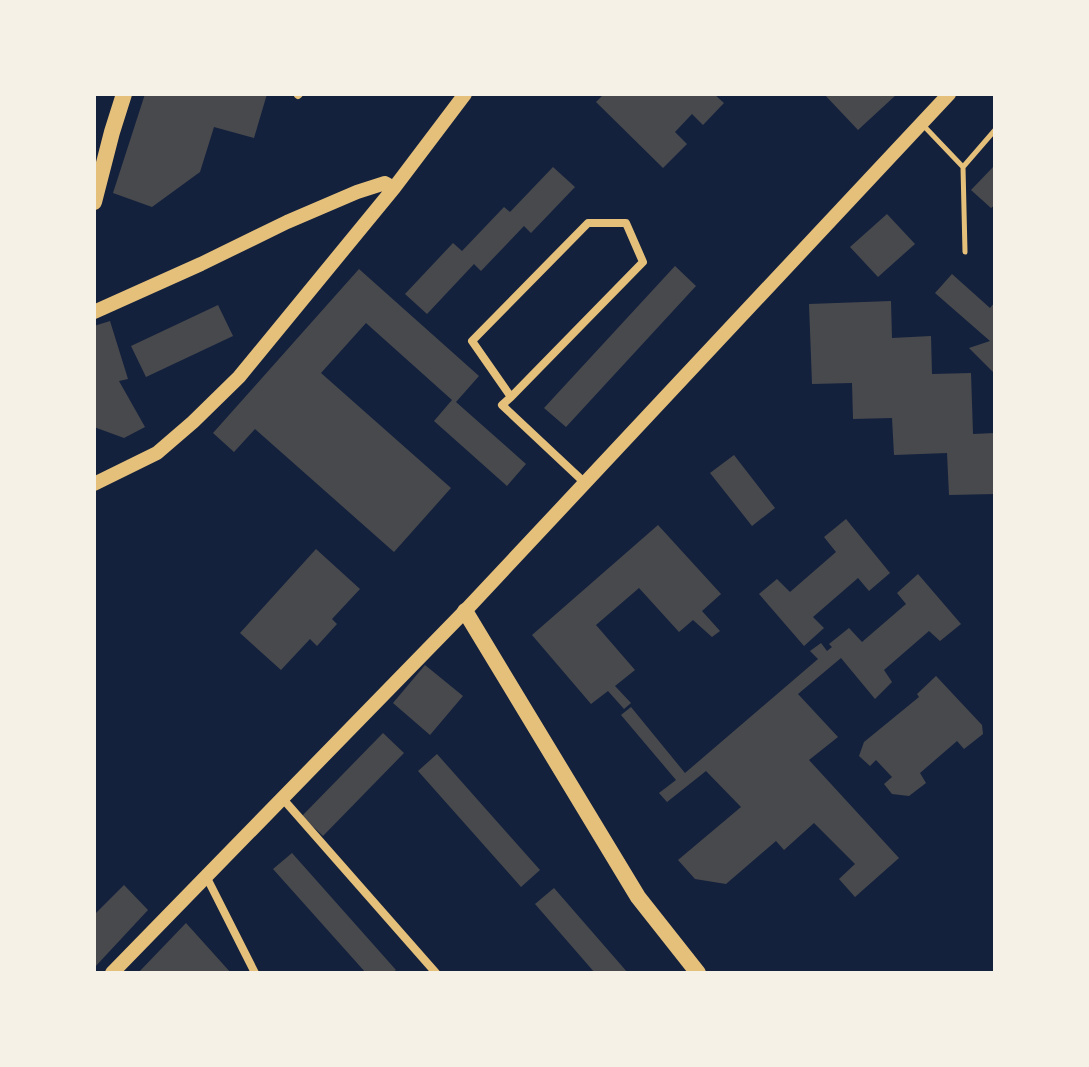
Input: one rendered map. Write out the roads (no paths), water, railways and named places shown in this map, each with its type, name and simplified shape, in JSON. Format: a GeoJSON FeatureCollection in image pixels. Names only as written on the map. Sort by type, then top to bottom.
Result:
{"type":"FeatureCollection","features":[{"type":"Feature","properties":{"kind":"main road"},"geometry":{"type":"LineString","coordinates":[[94,202],[124,94]]}},
{"type":"Feature","properties":{"kind":"main road"},"geometry":{"type":"LineString","coordinates":[[465,611],[638,897],[698,973]]}},
{"type":"Feature","properties":{"kind":"street"},"geometry":{"type":"LineString","coordinates":[[94,484],[157,453],[239,377],[394,188],[465,94]]}},
{"type":"Feature","properties":{"kind":"street"},"geometry":{"type":"LineString","coordinates":[[112,973],[465,611],[949,94]]}},
{"type":"Feature","properties":{"kind":"street"},"geometry":{"type":"LineString","coordinates":[[94,312],[357,192],[385,183],[394,188]]}},
{"type":"Feature","properties":{"kind":"street"},"geometry":{"type":"LineString","coordinates":[[511,397],[472,341],[588,223],[626,223],[643,262],[511,397],[502,405],[585,483]]}},
{"type":"Feature","properties":{"kind":"street"},"geometry":{"type":"LineString","coordinates":[[283,799],[436,973]]}},
{"type":"Feature","properties":{"kind":"street"},"geometry":{"type":"LineString","coordinates":[[207,878],[255,973]]}},
{"type":"Feature","properties":{"kind":"lane"},"geometry":{"type":"LineString","coordinates":[[922,124],[963,167]]}},
{"type":"Feature","properties":{"kind":"lane"},"geometry":{"type":"LineString","coordinates":[[965,252],[963,167],[995,130]]}}]}
